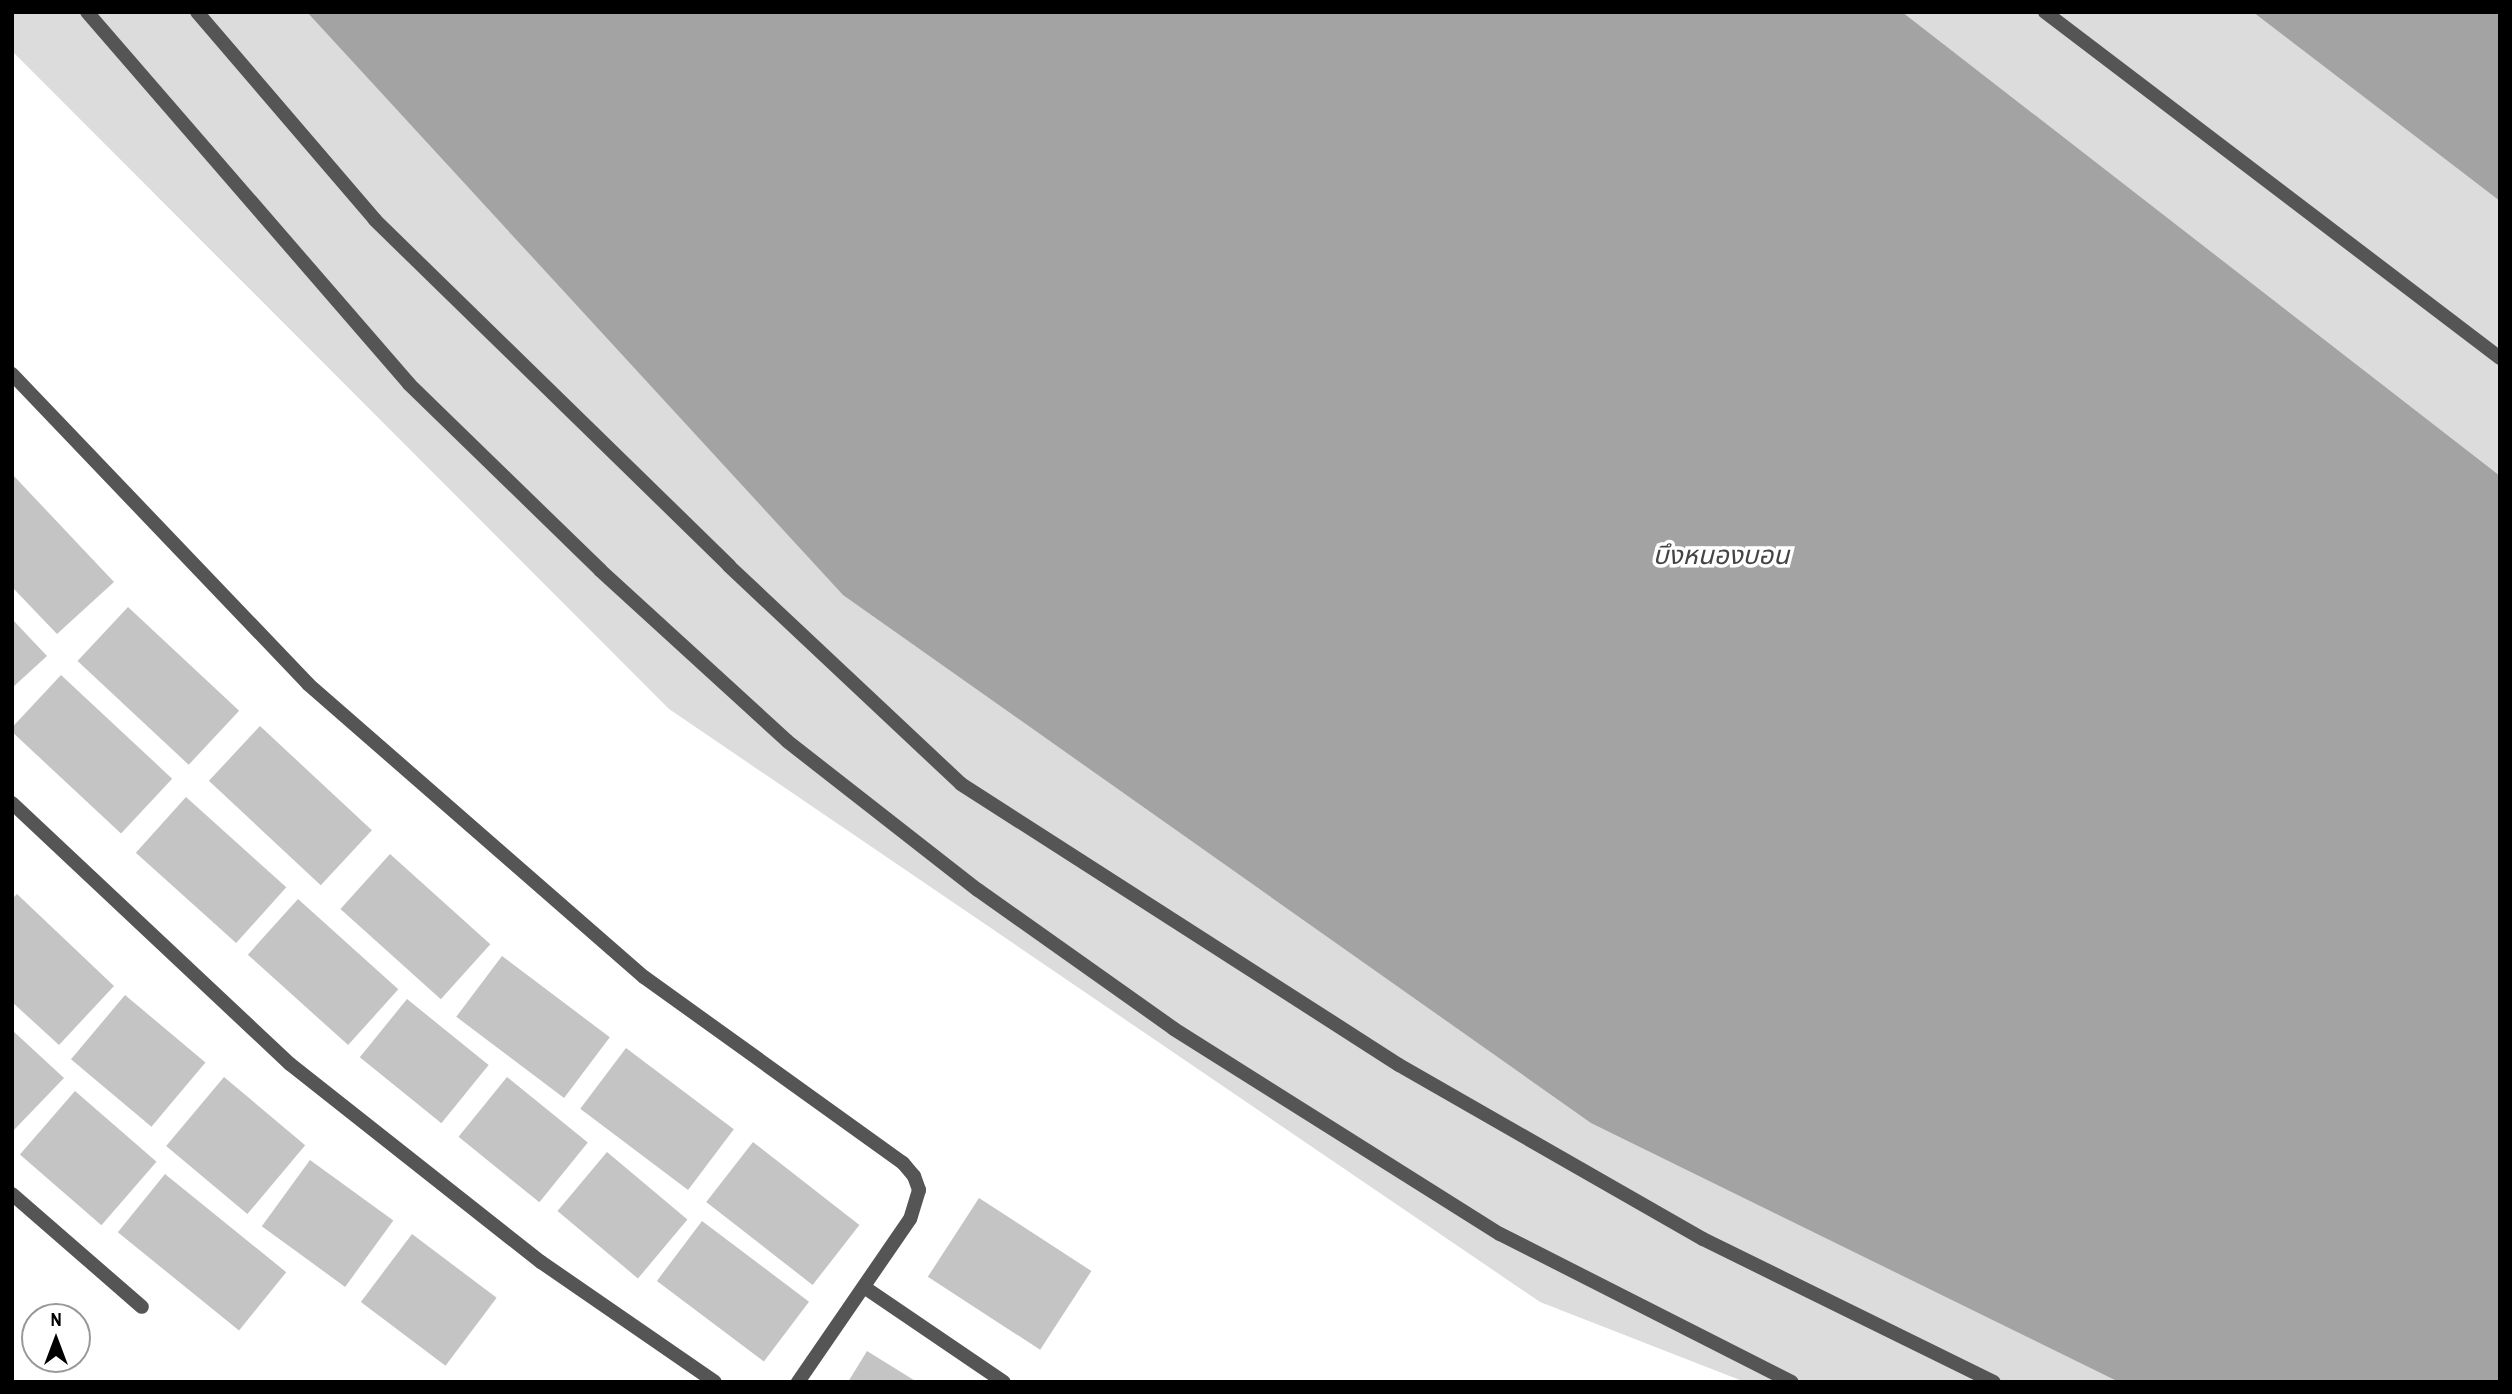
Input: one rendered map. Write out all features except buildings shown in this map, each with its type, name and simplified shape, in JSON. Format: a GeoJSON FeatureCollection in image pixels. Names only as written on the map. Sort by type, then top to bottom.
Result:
{"type":"FeatureCollection","features":[{"type":"Feature","properties":{"kind":"street"},"geometry":{"type":"LineString","coordinates":[[87,12],[410,384],[600,570],[788,741],[978,890],[1174,1028],[1500,1234],[1793,1382]]}},
{"type":"Feature","properties":{"kind":"street"},"geometry":{"type":"LineString","coordinates":[[197,12],[374,220],[729,566],[961,784],[1399,1066],[1703,1239],[1994,1382]]}},
{"type":"Feature","properties":{"kind":"street"},"geometry":{"type":"LineString","coordinates":[[2045,12],[2500,358]]}},
{"type":"Feature","properties":{"kind":"street"},"geometry":{"type":"LineString","coordinates":[[12,374],[308,684],[644,977],[904,1163],[919,1190],[918,1205],[798,1382]]}},
{"type":"Feature","properties":{"kind":"street"},"geometry":{"type":"LineString","coordinates":[[12,803],[290,1064],[541,1262],[715,1382]]}},
{"type":"Feature","properties":{"kind":"street"},"geometry":{"type":"LineString","coordinates":[[12,1194],[142,1307]]}},
{"type":"Feature","properties":{"kind":"street"},"geometry":{"type":"LineString","coordinates":[[864,1287],[1004,1382]]}},
{"type":"Feature","properties":{"kind":"shaded area","name":"บึงหนองบอน"},"geometry":{"type":"Polygon","coordinates":[[[12,12],[2500,12],[2500,1382],[1745,1382],[1540,1302],[669,709],[12,51],[12,12]]]}},
{"type":"Feature","properties":{"kind":"water","name":"บึงหนองบอน"},"geometry":{"type":"Polygon","coordinates":[[[307,12],[1902,12],[2500,476],[2500,1382],[2119,1382],[1591,1123],[843,595],[307,12]]]}},
{"type":"Feature","properties":{"kind":"water"},"geometry":{"type":"Polygon","coordinates":[[[2253,12],[2500,12],[2500,201],[2253,12]]]}}]}
